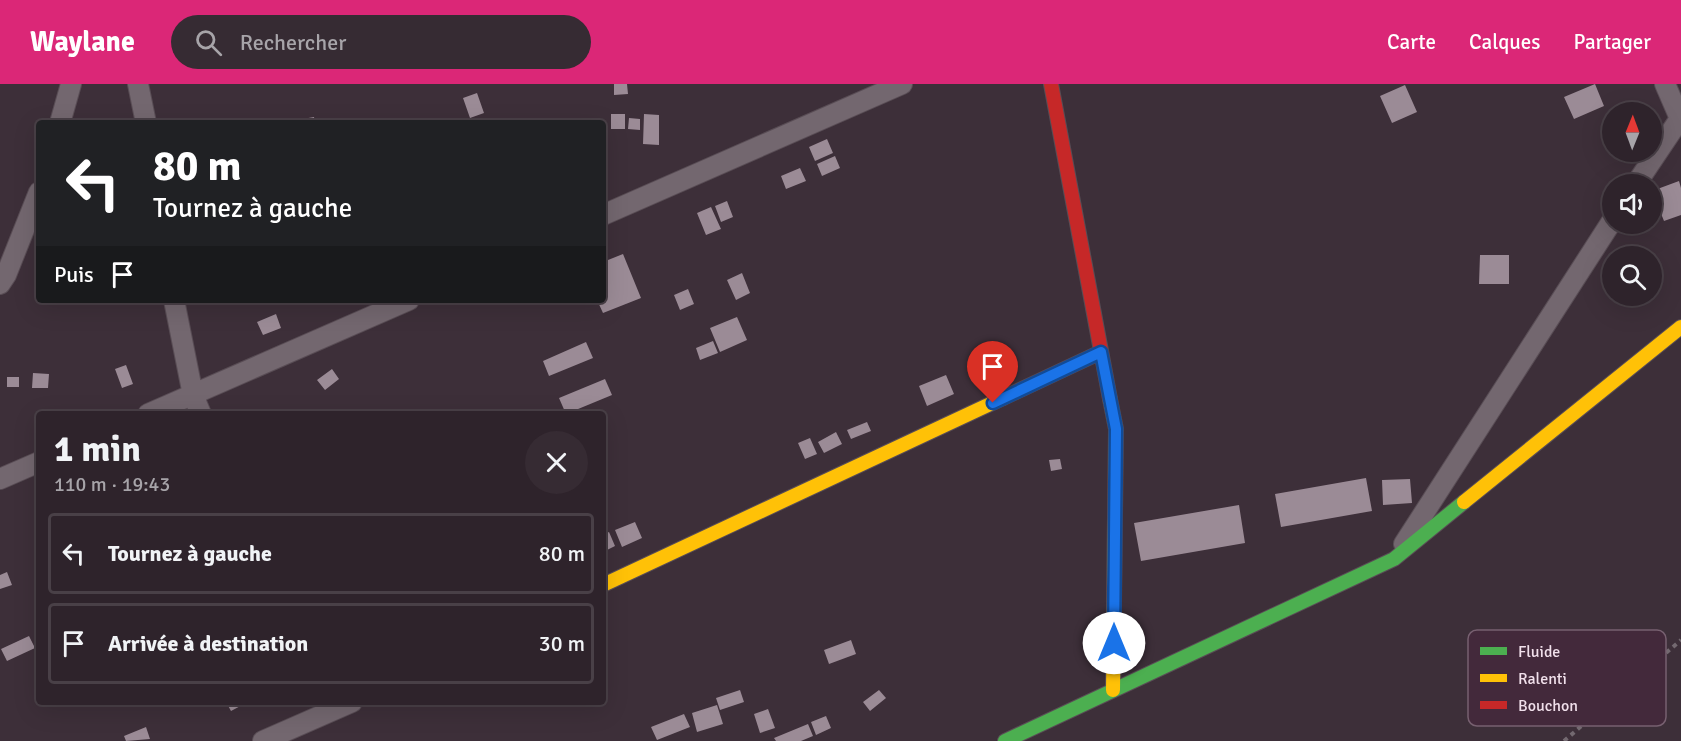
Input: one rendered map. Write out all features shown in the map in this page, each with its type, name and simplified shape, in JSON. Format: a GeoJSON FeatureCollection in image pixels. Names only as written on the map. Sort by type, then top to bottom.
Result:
{"type":"FeatureCollection","features":[{"type":"Feature","properties":{"kind":"street"},"geometry":{"type":"LineString","coordinates":[[61,120],[71,84]]}},
{"type":"Feature","properties":{"kind":"street"},"geometry":{"type":"LineString","coordinates":[[138,84],[145,120]]}},
{"type":"Feature","properties":{"kind":"street"},"geometry":{"type":"LineString","coordinates":[[606,214],[902,84]]}},
{"type":"Feature","properties":{"kind":"street"},"geometry":{"type":"LineString","coordinates":[[1051,84],[1116,429],[1113,690]]}},
{"type":"Feature","properties":{"kind":"street"},"geometry":{"type":"LineString","coordinates":[[1643,174],[1680,119],[1665,84]]}},
{"type":"Feature","properties":{"kind":"street"},"geometry":{"type":"LineString","coordinates":[[0,284],[6,275],[36,200]]}},
{"type":"Feature","properties":{"kind":"street"},"geometry":{"type":"LineString","coordinates":[[1394,558],[1604,234]]}},
{"type":"Feature","properties":{"kind":"street"},"geometry":{"type":"LineString","coordinates":[[175,303],[193,394],[200,411]]}},
{"type":"Feature","properties":{"kind":"street"},"geometry":{"type":"LineString","coordinates":[[155,411],[402,303]]}},
{"type":"Feature","properties":{"kind":"street"},"geometry":{"type":"LineString","coordinates":[[1005,741],[1394,558],[1681,327]]}},
{"type":"Feature","properties":{"kind":"street"},"geometry":{"type":"LineString","coordinates":[[606,584],[1101,352]]}},
{"type":"Feature","properties":{"kind":"street"},"geometry":{"type":"LineString","coordinates":[[0,478],[36,463]]}},
{"type":"Feature","properties":{"kind":"street"},"geometry":{"type":"LineString","coordinates":[[263,741],[326,708]]}},
{"type":"Feature","properties":{"kind":"path"},"geometry":{"type":"LineString","coordinates":[[1666,653],[1681,640]]}},
{"type":"Feature","properties":{"kind":"path"},"geometry":{"type":"LineString","coordinates":[[1564,741],[1581,726]]}},
{"type":"Feature","properties":{"kind":"building"},"geometry":{"type":"Polygon","coordinates":[[[614,84],[627,84],[628,94],[614,95],[614,84]]]}},
{"type":"Feature","properties":{"kind":"building"},"geometry":{"type":"Polygon","coordinates":[[[1595,84],[1602,107],[1574,119],[1564,97],[1595,84]]]}},
{"type":"Feature","properties":{"kind":"building"},"geometry":{"type":"Polygon","coordinates":[[[1405,85],[1417,112],[1392,123],[1380,96],[1405,85]]]}},
{"type":"Feature","properties":{"kind":"building"},"geometry":{"type":"Polygon","coordinates":[[[477,93],[484,113],[470,118],[463,98],[477,93]]]}},
{"type":"Feature","properties":{"kind":"building"},"geometry":{"type":"Polygon","coordinates":[[[611,114],[625,114],[625,129],[611,129],[611,114]]]}},
{"type":"Feature","properties":{"kind":"building"},"geometry":{"type":"Polygon","coordinates":[[[644,114],[659,115],[659,145],[643,144],[644,114]]]}},
{"type":"Feature","properties":{"kind":"building"},"geometry":{"type":"Polygon","coordinates":[[[314,117],[314,120],[297,120],[314,117]]]}},
{"type":"Feature","properties":{"kind":"building"},"geometry":{"type":"Polygon","coordinates":[[[629,118],[640,119],[640,130],[628,129],[629,118]]]}},
{"type":"Feature","properties":{"kind":"building"},"geometry":{"type":"Polygon","coordinates":[[[827,139],[833,153],[815,161],[809,147],[827,139]]]}},
{"type":"Feature","properties":{"kind":"building"},"geometry":{"type":"Polygon","coordinates":[[[835,156],[840,168],[822,176],[817,164],[835,156]]]}},
{"type":"Feature","properties":{"kind":"building"},"geometry":{"type":"Polygon","coordinates":[[[800,168],[806,181],[786,189],[781,176],[800,168]]]}},
{"type":"Feature","properties":{"kind":"building"},"geometry":{"type":"Polygon","coordinates":[[[1679,181],[1681,188],[1681,215],[1664,221],[1662,216],[1662,187],[1679,181]]]}},
{"type":"Feature","properties":{"kind":"building"},"geometry":{"type":"Polygon","coordinates":[[[727,201],[733,217],[721,222],[715,206],[727,201]]]}},
{"type":"Feature","properties":{"kind":"building"},"geometry":{"type":"Polygon","coordinates":[[[711,207],[721,229],[706,235],[697,213],[711,207]]]}},
{"type":"Feature","properties":{"kind":"building"},"geometry":{"type":"Polygon","coordinates":[[[623,254],[641,298],[603,313],[598,303],[606,303],[606,261],[623,254]]]}},
{"type":"Feature","properties":{"kind":"building"},"geometry":{"type":"Polygon","coordinates":[[[1480,255],[1509,255],[1509,284],[1479,284],[1480,255]]]}},
{"type":"Feature","properties":{"kind":"building"},"geometry":{"type":"Polygon","coordinates":[[[742,273],[750,293],[736,300],[727,280],[742,273]]]}},
{"type":"Feature","properties":{"kind":"building"},"geometry":{"type":"Polygon","coordinates":[[[688,289],[694,304],[680,310],[674,295],[688,289]]]}},
{"type":"Feature","properties":{"kind":"building"},"geometry":{"type":"Polygon","coordinates":[[[276,314],[281,328],[263,335],[257,322],[276,314]]]}},
{"type":"Feature","properties":{"kind":"building"},"geometry":{"type":"Polygon","coordinates":[[[737,317],[747,340],[720,352],[710,328],[737,317]]]}},
{"type":"Feature","properties":{"kind":"building"},"geometry":{"type":"Polygon","coordinates":[[[713,341],[718,353],[700,360],[696,348],[713,341]]]}},
{"type":"Feature","properties":{"kind":"building"},"geometry":{"type":"Polygon","coordinates":[[[586,342],[593,358],[549,376],[543,361],[586,342]]]}},
{"type":"Feature","properties":{"kind":"building"},"geometry":{"type":"Polygon","coordinates":[[[126,365],[133,384],[122,388],[115,369],[126,365]]]}},
{"type":"Feature","properties":{"kind":"building"},"geometry":{"type":"Polygon","coordinates":[[[332,369],[339,379],[325,390],[317,380],[332,369]]]}},
{"type":"Feature","properties":{"kind":"building"},"geometry":{"type":"Polygon","coordinates":[[[33,373],[49,374],[48,388],[32,388],[33,373]]]}},
{"type":"Feature","properties":{"kind":"building"},"geometry":{"type":"Polygon","coordinates":[[[946,375],[954,394],[927,406],[919,386],[946,375]]]}},
{"type":"Feature","properties":{"kind":"building"},"geometry":{"type":"Polygon","coordinates":[[[7,377],[19,377],[19,387],[7,387],[7,377]]]}},
{"type":"Feature","properties":{"kind":"building"},"geometry":{"type":"Polygon","coordinates":[[[605,379],[612,395],[573,411],[565,411],[559,398],[605,379]]]}},
{"type":"Feature","properties":{"kind":"building"},"geometry":{"type":"Polygon","coordinates":[[[867,422],[871,431],[851,439],[847,430],[867,422]]]}},
{"type":"Feature","properties":{"kind":"building"},"geometry":{"type":"Polygon","coordinates":[[[836,432],[842,444],[824,453],[818,442],[836,432]]]}},
{"type":"Feature","properties":{"kind":"building"},"geometry":{"type":"Polygon","coordinates":[[[810,438],[817,454],[805,459],[798,443],[810,438]]]}},
{"type":"Feature","properties":{"kind":"building"},"geometry":{"type":"Polygon","coordinates":[[[1060,459],[1062,469],[1051,471],[1049,460],[1060,459]]]}},
{"type":"Feature","properties":{"kind":"building"},"geometry":{"type":"Polygon","coordinates":[[[1366,478],[1372,511],[1281,527],[1275,494],[1366,478]]]}},
{"type":"Feature","properties":{"kind":"building"},"geometry":{"type":"Polygon","coordinates":[[[1410,479],[1412,503],[1383,505],[1382,480],[1410,479]]]}},
{"type":"Feature","properties":{"kind":"building"},"geometry":{"type":"Polygon","coordinates":[[[1239,505],[1245,543],[1141,561],[1134,523],[1239,505]]]}},
{"type":"Feature","properties":{"kind":"building"},"geometry":{"type":"Polygon","coordinates":[[[635,522],[642,538],[622,547],[615,530],[635,522]]]}},
{"type":"Feature","properties":{"kind":"building"},"geometry":{"type":"Polygon","coordinates":[[[609,532],[615,546],[606,550],[606,534],[609,532]]]}},
{"type":"Feature","properties":{"kind":"building"},"geometry":{"type":"Polygon","coordinates":[[[7,572],[12,585],[0,589],[0,575],[7,572]]]}},
{"type":"Feature","properties":{"kind":"building"},"geometry":{"type":"Polygon","coordinates":[[[29,636],[35,648],[7,661],[1,649],[29,636]]]}},
{"type":"Feature","properties":{"kind":"building"},"geometry":{"type":"Polygon","coordinates":[[[851,640],[856,654],[829,664],[824,650],[851,640]]]}},
{"type":"Feature","properties":{"kind":"building"},"geometry":{"type":"Polygon","coordinates":[[[740,690],[744,702],[720,710],[716,698],[740,690]]]}},
{"type":"Feature","properties":{"kind":"building"},"geometry":{"type":"Polygon","coordinates":[[[879,690],[886,698],[870,711],[863,702],[879,690]]]}},
{"type":"Feature","properties":{"kind":"building"},"geometry":{"type":"Polygon","coordinates":[[[228,705],[242,705],[231,711],[228,705]]]}},
{"type":"Feature","properties":{"kind":"building"},"geometry":{"type":"Polygon","coordinates":[[[717,705],[723,724],[697,732],[692,713],[717,705]]]}},
{"type":"Feature","properties":{"kind":"building"},"geometry":{"type":"Polygon","coordinates":[[[768,709],[775,728],[760,733],[754,714],[768,709]]]}},
{"type":"Feature","properties":{"kind":"building"},"geometry":{"type":"Polygon","coordinates":[[[684,714],[690,727],[657,740],[651,727],[684,714]]]}},
{"type":"Feature","properties":{"kind":"building"},"geometry":{"type":"Polygon","coordinates":[[[826,716],[831,728],[816,735],[811,722],[826,716]]]}},
{"type":"Feature","properties":{"kind":"building"},"geometry":{"type":"Polygon","coordinates":[[[808,724],[813,736],[801,741],[776,741],[774,738],[808,724]]]}},
{"type":"Feature","properties":{"kind":"building"},"geometry":{"type":"Polygon","coordinates":[[[146,727],[150,739],[126,741],[124,736],[146,727]]]}},
{"type":"Feature","properties":{"kind":"traffic: fast"},"geometry":{"type":"LineString","coordinates":[[1005,741],[1394,559],[1464,502]]}},
{"type":"Feature","properties":{"kind":"traffic: slow"},"geometry":{"type":"LineString","coordinates":[[1464,502],[1681,327]]}},
{"type":"Feature","properties":{"kind":"traffic: slow"},"geometry":{"type":"LineString","coordinates":[[606,584],[1003,398]]}},
{"type":"Feature","properties":{"kind":"traffic: slow"},"geometry":{"type":"LineString","coordinates":[[1110,399],[1116,429],[1113,690]]}},
{"type":"Feature","properties":{"kind":"traffic: jam"},"geometry":{"type":"LineString","coordinates":[[1051,84],[1110,399]]}},
{"type":"Feature","properties":{"kind":"traffic: jam"},"geometry":{"type":"LineString","coordinates":[[1003,398],[1101,352]]}},
{"type":"Feature","properties":{"kind":"route"},"geometry":{"type":"LineString","coordinates":[[993,403],[1101,352],[1116,429],[1114,643]]}}]}
